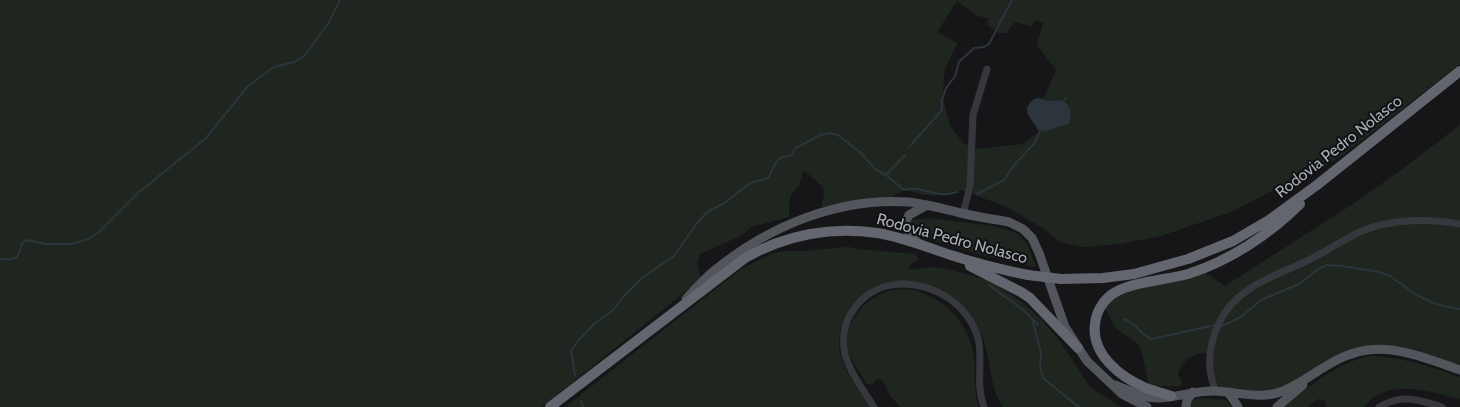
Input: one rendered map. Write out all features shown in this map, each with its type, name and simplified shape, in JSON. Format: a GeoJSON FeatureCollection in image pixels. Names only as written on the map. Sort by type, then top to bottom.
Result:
{"type":"FeatureCollection","features":[{"type":"Feature","properties":{"kind":"highway","name":"Rodovia Pedro Nolasco"},"geometry":{"type":"LineString","coordinates":[[550,407],[745,258],[768,245],[798,235],[845,231],[870,232],[919,244],[952,256],[1028,275],[1061,279],[1103,278],[1134,274],[1188,259],[1233,241],[1269,220],[1317,185],[1460,71]]}},
{"type":"Feature","properties":{"kind":"highway"},"geometry":{"type":"LineString","coordinates":[[1171,396],[1146,388],[1132,381],[1104,358],[1094,334],[1100,308],[1112,294],[1122,289],[1187,274],[1214,264],[1240,250],[1280,222],[1317,185]]}},
{"type":"Feature","properties":{"kind":"highway"},"geometry":{"type":"LineString","coordinates":[[952,256],[1022,292],[1078,348]]}},
{"type":"Feature","properties":{"kind":"main road"},"geometry":{"type":"LineString","coordinates":[[675,310],[714,270],[769,235],[794,222],[840,208],[870,203],[910,202],[927,205],[1009,222],[1030,234],[1039,253],[1065,327],[1078,348],[1098,374],[1114,385],[1122,394],[1147,407]]}},
{"type":"Feature","properties":{"kind":"main road"},"geometry":{"type":"LineString","coordinates":[[919,244],[909,233],[905,223],[909,215],[927,205]]}},
{"type":"Feature","properties":{"kind":"main road"},"geometry":{"type":"LineString","coordinates":[[1114,385],[1159,398],[1193,392],[1216,391],[1267,396],[1292,386],[1335,360],[1368,349],[1390,350],[1460,370]]}},
{"type":"Feature","properties":{"kind":"main road"},"geometry":{"type":"LineString","coordinates":[[1277,407],[1322,368]]}},
{"type":"Feature","properties":{"kind":"main road"},"geometry":{"type":"LineString","coordinates":[[1186,407],[1187,400],[1193,392]]}},
{"type":"Feature","properties":{"kind":"main road"},"geometry":{"type":"LineString","coordinates":[[1228,393],[1238,407]]}},
{"type":"Feature","properties":{"kind":"street"},"geometry":{"type":"LineString","coordinates":[[974,107],[987,69]]}},
{"type":"Feature","properties":{"kind":"street"},"geometry":{"type":"LineString","coordinates":[[964,214],[970,186],[973,97]]}},
{"type":"Feature","properties":{"kind":"street"},"geometry":{"type":"LineString","coordinates":[[1216,391],[1209,363],[1216,330],[1227,308],[1244,291],[1370,228],[1414,221],[1460,224]]}},
{"type":"Feature","properties":{"kind":"street"},"geometry":{"type":"LineString","coordinates":[[874,407],[848,362],[845,353],[844,332],[848,316],[865,298],[873,292],[888,286],[902,284],[921,286],[942,294],[953,301],[968,316],[978,336],[980,346],[979,396],[984,407]]}},
{"type":"Feature","properties":{"kind":"street"},"geometry":{"type":"LineString","coordinates":[[1379,407],[1387,402],[1404,398],[1442,407]]}},
{"type":"Feature","properties":{"kind":"shaded area"},"geometry":{"type":"Polygon","coordinates":[[[0,0],[1460,0],[1460,64],[1344,154],[1297,183],[1291,186],[1287,184],[1279,187],[1231,212],[1161,236],[1120,244],[1083,247],[1059,242],[1046,230],[1007,207],[961,190],[932,195],[904,190],[883,202],[821,207],[824,194],[823,188],[803,171],[799,186],[792,193],[789,202],[789,217],[751,227],[741,236],[700,255],[697,262],[701,279],[542,407],[0,407],[0,0]],[[957,1],[937,32],[957,43],[944,72],[943,99],[950,126],[963,143],[975,149],[1023,144],[1040,131],[1068,125],[1071,120],[1070,110],[1061,100],[1043,100],[1056,70],[1037,45],[1043,23],[1035,20],[1032,27],[1015,22],[1006,33],[998,33],[987,24],[989,18],[977,16],[957,1]]]}},
{"type":"Feature","properties":{"kind":"shaded area"},"geometry":{"type":"Polygon","coordinates":[[[1040,98],[1049,101],[1060,100],[1067,104],[1071,114],[1069,124],[1045,131],[1038,130],[1028,114],[1027,108],[1034,99],[1040,98]]]}},
{"type":"Feature","properties":{"kind":"shaded area"},"geometry":{"type":"Polygon","coordinates":[[[1460,125],[1460,365],[1400,346],[1362,346],[1322,363],[1298,383],[1282,392],[1228,392],[1216,383],[1208,353],[1203,353],[1188,358],[1182,366],[1178,375],[1182,380],[1181,386],[1149,384],[1138,345],[1116,328],[1101,304],[1123,290],[1202,270],[1225,286],[1359,200],[1460,125]]]}},
{"type":"Feature","properties":{"kind":"shaded area"},"geometry":{"type":"Polygon","coordinates":[[[928,218],[993,226],[1017,233],[1028,245],[1036,267],[977,254],[913,234],[909,224],[913,220],[928,218]]]}},
{"type":"Feature","properties":{"kind":"shaded area"},"geometry":{"type":"Polygon","coordinates":[[[849,247],[914,254],[919,259],[910,265],[909,270],[931,267],[947,269],[991,281],[1024,304],[1042,320],[1059,340],[1090,387],[1121,407],[1003,407],[995,391],[983,338],[960,307],[952,301],[916,285],[892,281],[876,286],[858,301],[845,321],[839,343],[842,361],[870,407],[565,407],[740,270],[771,254],[785,251],[849,247]]]}},
{"type":"Feature","properties":{"kind":"shaded area"},"geometry":{"type":"Polygon","coordinates":[[[891,290],[914,290],[925,294],[946,307],[962,325],[972,346],[975,364],[976,395],[979,407],[901,407],[890,396],[881,379],[878,378],[873,384],[867,384],[849,353],[848,332],[857,313],[864,306],[891,290]]]}},
{"type":"Feature","properties":{"kind":"shaded area"},"geometry":{"type":"Polygon","coordinates":[[[1369,356],[1404,360],[1460,377],[1460,399],[1422,390],[1396,389],[1384,392],[1373,398],[1364,407],[1326,407],[1327,404],[1324,400],[1318,399],[1308,407],[1284,407],[1334,370],[1369,356]]]}},
{"type":"Feature","properties":{"kind":"shaded area"},"geometry":{"type":"Polygon","coordinates":[[[1197,398],[1226,400],[1232,407],[1187,407],[1188,404],[1197,398]]]}},
{"type":"Feature","properties":{"kind":"waterway"},"geometry":{"type":"LineString","coordinates":[[0,259],[13,259],[16,257],[20,252],[22,243],[28,240],[45,244],[72,244],[88,239],[99,232],[138,193],[206,138],[248,86],[274,67],[294,62],[304,56],[328,24],[340,0]]}},
{"type":"Feature","properties":{"kind":"waterway"},"geometry":{"type":"LineString","coordinates":[[909,147],[942,110],[942,100],[946,88],[955,76],[959,62],[974,48],[984,47],[989,44],[1012,0]]}},
{"type":"Feature","properties":{"kind":"waterway"},"geometry":{"type":"LineString","coordinates":[[1062,104],[1066,98]]}},
{"type":"Feature","properties":{"kind":"waterway"},"geometry":{"type":"LineString","coordinates":[[977,194],[1004,180],[1016,163],[1034,144],[1041,129]]}},
{"type":"Feature","properties":{"kind":"waterway"},"geometry":{"type":"LineString","coordinates":[[575,375],[571,351],[578,341],[594,324],[613,310],[642,278],[674,256],[707,212],[726,202],[750,183],[768,178],[778,160],[785,156],[790,156],[796,148],[820,135],[830,133],[838,135],[861,153],[876,170],[886,175],[904,190],[918,189],[943,194],[958,192]]}},
{"type":"Feature","properties":{"kind":"waterway"},"geometry":{"type":"LineString","coordinates":[[886,175],[905,155]]}},
{"type":"Feature","properties":{"kind":"waterway"},"geometry":{"type":"LineString","coordinates":[[1222,326],[1241,317],[1261,300],[1299,284],[1327,265],[1379,272],[1390,276],[1415,294],[1431,302],[1460,309]]}},
{"type":"Feature","properties":{"kind":"waterway"},"geometry":{"type":"LineString","coordinates":[[989,285],[1022,309],[1038,325]]}},
{"type":"Feature","properties":{"kind":"waterway"},"geometry":{"type":"LineString","coordinates":[[1124,319],[1152,339],[1215,325]]}},
{"type":"Feature","properties":{"kind":"waterway"},"geometry":{"type":"LineString","coordinates":[[1033,322],[1041,353],[1040,368],[1044,379],[1079,407]]}},
{"type":"Feature","properties":{"kind":"waterway"},"geometry":{"type":"LineString","coordinates":[[581,401],[583,407]]}}]}
